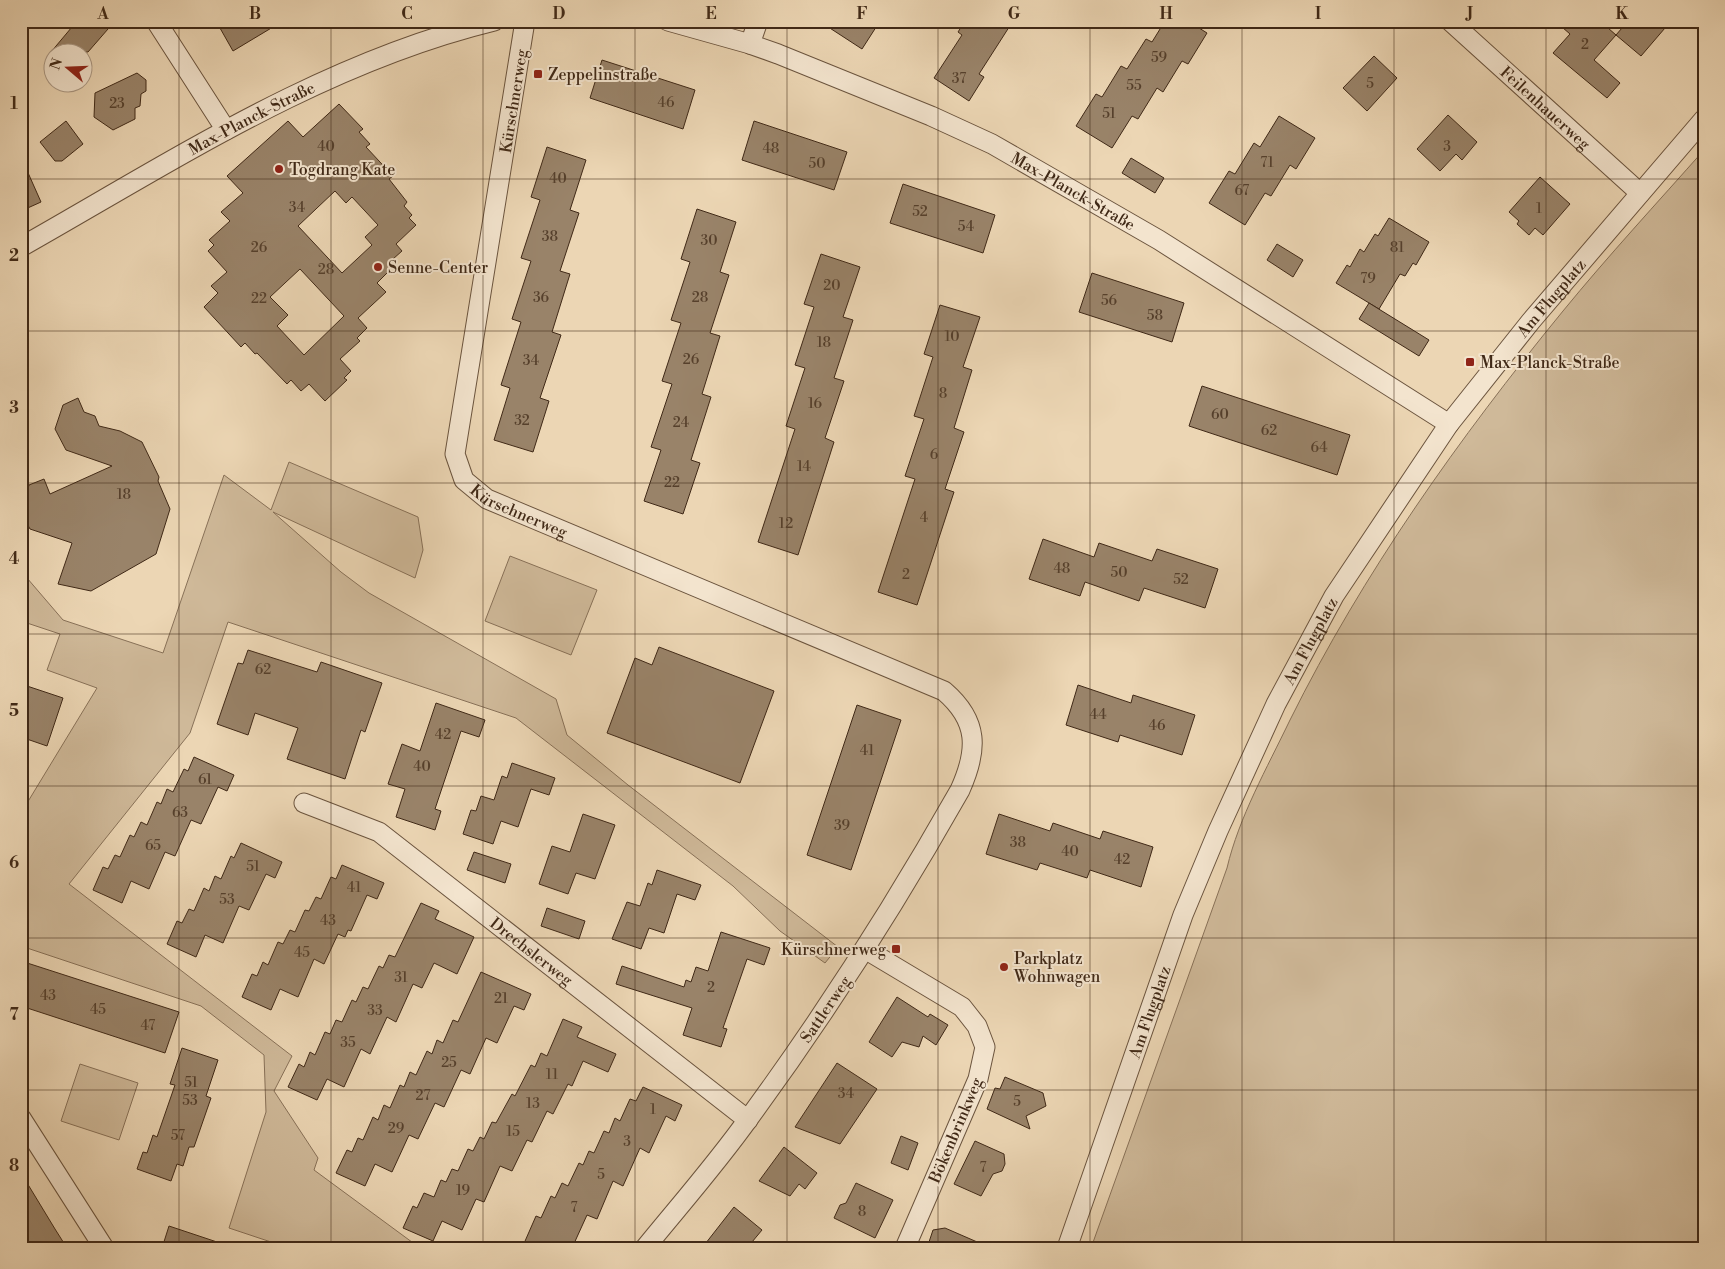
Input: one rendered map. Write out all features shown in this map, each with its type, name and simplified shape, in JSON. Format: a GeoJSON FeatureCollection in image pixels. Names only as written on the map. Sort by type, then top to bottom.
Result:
{"type":"FeatureCollection","features":[{"type":"Feature","properties":{"kind":"street"},"geometry":{"type":"LineString","coordinates":[[156,21],[226,130]]}},
{"type":"Feature","properties":{"kind":"street","name":"Max-Planck-Straße"},"geometry":{"type":"LineString","coordinates":[[21,247],[226,130],[281,101],[371,61],[427,40],[494,21]]}},
{"type":"Feature","properties":{"kind":"street","name":"Kürschnerweg"},"geometry":{"type":"LineString","coordinates":[[524,21],[455,454],[464,480],[487,499],[927,682],[944,691],[959,704],[968,721]]}},
{"type":"Feature","properties":{"kind":"street","name":"Max-Planck-Straße"},"geometry":{"type":"LineString","coordinates":[[668,21],[750,44],[931,116],[1028,164],[1159,240],[1449,424]]}},
{"type":"Feature","properties":{"kind":"street"},"geometry":{"type":"LineString","coordinates":[[750,44],[758,21]]}},
{"type":"Feature","properties":{"kind":"street","name":"Feilenhauerweg"},"geometry":{"type":"LineString","coordinates":[[1450,21],[1640,193]]}},
{"type":"Feature","properties":{"kind":"street","name":"Am Flugplatz"},"geometry":{"type":"LineString","coordinates":[[1067,1248],[1183,915],[1218,830],[1272,713],[1334,596],[1449,424],[1531,320],[1704,119]]}},
{"type":"Feature","properties":{"kind":"street","name":"Sattlerweg"},"geometry":{"type":"LineString","coordinates":[[645,1248],[748,1120],[866,949],[960,790],[973,755],[968,721]]}},
{"type":"Feature","properties":{"kind":"street","name":"Drechslerweg"},"geometry":{"type":"LineString","coordinates":[[304,803],[378,832],[748,1120]]}},
{"type":"Feature","properties":{"kind":"street","name":"Bökenbrinkweg"},"geometry":{"type":"LineString","coordinates":[[866,949],[962,1007],[977,1026],[985,1047],[978,1079],[905,1248]]}},
{"type":"Feature","properties":{"kind":"street"},"geometry":{"type":"LineString","coordinates":[[21,1118],[104,1248]]}},
{"type":"Feature","properties":{"kind":"shaded area"},"geometry":{"type":"Polygon","coordinates":[[[1704,150],[1704,1248],[1091,1248],[1246,811],[1318,665],[1381,559],[1450,457],[1524,359],[1580,290],[1704,150]]]}},
{"type":"Feature","properties":{"kind":"shaded area"},"geometry":{"type":"Polygon","coordinates":[[[289,462],[418,517],[423,550],[415,578],[273,512],[341,572],[369,593],[556,699],[567,735],[628,785],[838,947],[825,963],[780,931],[733,886],[516,718],[228,622],[190,733],[69,884],[292,1056],[274,1091],[318,1158],[314,1170],[420,1248],[289,1248],[229,1228],[266,1112],[264,1055],[201,1006],[21,946],[21,813],[97,688],[47,670],[60,634],[21,621],[21,571],[63,620],[163,653],[224,475],[271,510],[289,462]]]}},
{"type":"Feature","properties":{"kind":"shaded area"},"geometry":{"type":"Polygon","coordinates":[[[510,556],[597,590],[571,655],[485,621],[510,556]]]}},
{"type":"Feature","properties":{"kind":"shaded area"},"geometry":{"type":"Polygon","coordinates":[[[80,1064],[138,1083],[119,1140],[61,1121],[80,1064]]]}},
{"type":"Feature","properties":{"kind":"building"},"geometry":{"type":"Polygon","coordinates":[[[77,21],[98,21],[108,29],[92,47],[92,42],[59,42],[77,21]]]}},
{"type":"Feature","properties":{"kind":"building"},"geometry":{"type":"Polygon","coordinates":[[[216,21],[283,21],[233,51],[216,21]]]}},
{"type":"Feature","properties":{"kind":"building"},"geometry":{"type":"Polygon","coordinates":[[[819,21],[880,21],[862,49],[819,21]]]}},
{"type":"Feature","properties":{"kind":"building"},"geometry":{"type":"Polygon","coordinates":[[[965,21],[1013,21],[979,74],[984,77],[969,101],[934,78],[962,35],[958,32],[965,21]]]}},
{"type":"Feature","properties":{"kind":"building"},"geometry":{"type":"Polygon","coordinates":[[[1165,21],[1188,21],[1207,33],[1188,64],[1182,61],[1163,92],[1157,88],[1138,119],[1132,116],[1112,148],[1076,126],[1096,94],[1102,97],[1121,66],[1127,69],[1146,39],[1152,42],[1165,21]]]}},
{"type":"Feature","properties":{"kind":"building"},"geometry":{"type":"Polygon","coordinates":[[[1555,21],[1600,21],[1616,35],[1594,60],[1620,83],[1607,98],[1553,53],[1570,34],[1555,21]]]}},
{"type":"Feature","properties":{"kind":"building"},"geometry":{"type":"Polygon","coordinates":[[[1628,21],[1671,21],[1641,56],[1616,35],[1628,21]]]}},
{"type":"Feature","properties":{"kind":"building"},"geometry":{"type":"Polygon","coordinates":[[[1374,56],[1397,78],[1367,111],[1343,88],[1374,56]]]}},
{"type":"Feature","properties":{"kind":"building"},"geometry":{"type":"Polygon","coordinates":[[[602,60],[695,90],[683,129],[590,98],[602,60]]]}},
{"type":"Feature","properties":{"kind":"building"},"geometry":{"type":"Polygon","coordinates":[[[137,73],[146,80],[146,91],[141,94],[140,106],[135,108],[135,119],[113,130],[94,117],[95,93],[137,73]]]}},
{"type":"Feature","properties":{"kind":"building"},"geometry":{"type":"Polygon","coordinates":[[[339,104],[363,129],[359,132],[370,144],[366,147],[393,176],[389,179],[407,202],[404,206],[412,215],[409,218],[416,225],[396,244],[402,251],[393,259],[397,263],[377,283],[386,292],[358,318],[367,328],[357,338],[360,341],[340,359],[351,371],[344,378],[347,380],[325,401],[309,384],[301,391],[291,380],[287,384],[245,343],[241,347],[204,307],[218,293],[211,286],[227,272],[208,251],[214,245],[209,240],[230,221],[221,212],[243,193],[227,176],[288,121],[303,137],[339,104]],[[335,191],[298,226],[342,273],[372,245],[365,237],[378,225],[352,197],[346,203],[335,191]],[[300,269],[270,297],[288,315],[277,326],[304,355],[344,316],[300,269]]]}},
{"type":"Feature","properties":{"kind":"building"},"geometry":{"type":"Polygon","coordinates":[[[1448,115],[1477,142],[1462,160],[1456,154],[1440,171],[1417,149],[1448,115]]]}},
{"type":"Feature","properties":{"kind":"building"},"geometry":{"type":"Polygon","coordinates":[[[1279,116],[1315,138],[1296,169],[1290,165],[1271,196],[1265,193],[1245,225],[1209,203],[1229,171],[1235,174],[1254,143],[1260,147],[1279,116]]]}},
{"type":"Feature","properties":{"kind":"building"},"geometry":{"type":"Polygon","coordinates":[[[66,121],[83,144],[62,161],[55,161],[40,142],[66,121]]]}},
{"type":"Feature","properties":{"kind":"building"},"geometry":{"type":"Polygon","coordinates":[[[754,121],[847,152],[834,190],[742,160],[754,121]]]}},
{"type":"Feature","properties":{"kind":"building"},"geometry":{"type":"Polygon","coordinates":[[[547,147],[586,160],[570,210],[579,213],[560,271],[570,274],[552,332],[561,335],[540,398],[549,401],[533,452],[494,440],[510,388],[501,385],[521,322],[512,319],[531,261],[521,258],[540,200],[531,197],[547,147]]]}},
{"type":"Feature","properties":{"kind":"building"},"geometry":{"type":"Polygon","coordinates":[[[21,157],[41,202],[21,211],[21,157]]]}},
{"type":"Feature","properties":{"kind":"building"},"geometry":{"type":"Polygon","coordinates":[[[1131,158],[1164,178],[1155,193],[1122,173],[1131,158]]]}},
{"type":"Feature","properties":{"kind":"building"},"geometry":{"type":"Polygon","coordinates":[[[1540,177],[1570,204],[1543,235],[1535,228],[1529,235],[1517,224],[1519,221],[1509,212],[1540,177]]]}},
{"type":"Feature","properties":{"kind":"building"},"geometry":{"type":"Polygon","coordinates":[[[903,184],[995,215],[983,253],[890,223],[903,184]]]}},
{"type":"Feature","properties":{"kind":"building"},"geometry":{"type":"Polygon","coordinates":[[[697,209],[736,222],[720,272],[729,275],[710,333],[720,336],[702,394],[711,397],[691,460],[700,463],[683,514],[644,501],[661,450],[651,447],[672,384],[662,381],[681,323],[671,320],[690,262],[681,259],[697,209]]]}},
{"type":"Feature","properties":{"kind":"building"},"geometry":{"type":"Polygon","coordinates":[[[1389,218],[1429,242],[1416,265],[1413,263],[1405,276],[1400,274],[1379,309],[1336,283],[1347,265],[1350,267],[1360,249],[1364,252],[1375,234],[1378,236],[1389,218]]]}},
{"type":"Feature","properties":{"kind":"building"},"geometry":{"type":"Polygon","coordinates":[[[1277,244],[1303,260],[1293,277],[1267,260],[1277,244]]]}},
{"type":"Feature","properties":{"kind":"building"},"geometry":{"type":"Polygon","coordinates":[[[821,254],[860,267],[843,317],[853,320],[834,378],[844,381],[825,438],[834,442],[798,555],[758,542],[795,429],[786,426],[805,368],[795,365],[814,307],[804,304],[821,254]]]}},
{"type":"Feature","properties":{"kind":"building"},"geometry":{"type":"Polygon","coordinates":[[[1092,273],[1184,303],[1172,342],[1079,312],[1092,273]]]}},
{"type":"Feature","properties":{"kind":"building"},"geometry":{"type":"Polygon","coordinates":[[[1369,303],[1429,340],[1419,356],[1359,319],[1369,303]]]}},
{"type":"Feature","properties":{"kind":"building"},"geometry":{"type":"Polygon","coordinates":[[[940,305],[980,317],[963,367],[972,370],[954,428],[964,432],[945,489],[954,492],[917,605],[878,592],[915,479],[905,476],[924,419],[914,416],[933,357],[924,354],[940,305]]]}},
{"type":"Feature","properties":{"kind":"building"},"geometry":{"type":"Polygon","coordinates":[[[1202,386],[1350,435],[1337,475],[1189,426],[1202,386]]]}},
{"type":"Feature","properties":{"kind":"building"},"geometry":{"type":"Polygon","coordinates":[[[78,398],[84,412],[95,416],[99,426],[120,431],[142,442],[159,477],[158,481],[170,509],[156,554],[91,591],[58,584],[72,543],[30,529],[21,512],[29,485],[44,479],[50,494],[112,466],[66,450],[55,429],[63,405],[78,398]]]}},
{"type":"Feature","properties":{"kind":"building"},"geometry":{"type":"Polygon","coordinates":[[[1043,539],[1094,557],[1099,543],[1152,561],[1157,549],[1218,569],[1205,608],[1144,588],[1139,601],[1085,582],[1080,596],[1029,579],[1043,539]]]}},
{"type":"Feature","properties":{"kind":"building"},"geometry":{"type":"Polygon","coordinates":[[[659,647],[774,691],[740,783],[607,733],[635,658],[652,665],[659,647]]]}},
{"type":"Feature","properties":{"kind":"building"},"geometry":{"type":"Polygon","coordinates":[[[248,650],[317,672],[321,662],[382,683],[365,732],[361,730],[345,779],[287,759],[298,728],[255,713],[248,735],[217,724],[238,663],[243,664],[248,650]]]}},
{"type":"Feature","properties":{"kind":"building"},"geometry":{"type":"Polygon","coordinates":[[[21,684],[63,698],[47,746],[21,737],[21,684]]]}},
{"type":"Feature","properties":{"kind":"building"},"geometry":{"type":"Polygon","coordinates":[[[1078,685],[1131,703],[1133,695],[1195,715],[1182,755],[1120,735],[1118,742],[1066,725],[1078,685]]]}},
{"type":"Feature","properties":{"kind":"building"},"geometry":{"type":"Polygon","coordinates":[[[436,703],[485,720],[479,737],[461,731],[435,809],[441,811],[435,830],[396,817],[405,789],[388,784],[402,744],[420,751],[436,703]]]}},
{"type":"Feature","properties":{"kind":"building"},"geometry":{"type":"Polygon","coordinates":[[[857,705],[901,720],[851,870],[807,855],[857,705]]]}},
{"type":"Feature","properties":{"kind":"building"},"geometry":{"type":"Polygon","coordinates":[[[194,757],[234,775],[227,791],[218,787],[201,824],[191,820],[175,856],[165,852],[149,889],[131,881],[122,903],[93,890],[103,867],[108,869],[115,855],[120,857],[130,835],[134,837],[141,822],[147,825],[157,802],[161,804],[167,789],[173,792],[184,769],[188,771],[194,757]]]}},
{"type":"Feature","properties":{"kind":"building"},"geometry":{"type":"Polygon","coordinates":[[[512,763],[555,778],[549,795],[531,789],[518,827],[501,821],[493,844],[463,834],[471,810],[476,811],[481,796],[494,800],[502,776],[507,778],[512,763]]]}},
{"type":"Feature","properties":{"kind":"building"},"geometry":{"type":"Polygon","coordinates":[[[583,814],[615,825],[595,879],[576,873],[568,894],[539,884],[552,846],[570,852],[583,814]]]}},
{"type":"Feature","properties":{"kind":"building"},"geometry":{"type":"Polygon","coordinates":[[[999,814],[1050,831],[1053,823],[1100,839],[1103,831],[1153,847],[1141,887],[1090,870],[1087,878],[1040,863],[1037,870],[986,854],[999,814]]]}},
{"type":"Feature","properties":{"kind":"building"},"geometry":{"type":"Polygon","coordinates":[[[241,843],[282,862],[275,878],[266,874],[249,910],[239,906],[223,943],[205,935],[196,957],[167,944],[177,921],[182,923],[189,909],[194,911],[204,888],[209,891],[215,876],[221,879],[231,856],[234,858],[241,843]]]}},
{"type":"Feature","properties":{"kind":"building"},"geometry":{"type":"Polygon","coordinates":[[[474,852],[511,864],[505,883],[467,870],[474,852]]]}},
{"type":"Feature","properties":{"kind":"building"},"geometry":{"type":"Polygon","coordinates":[[[342,865],[384,883],[377,899],[367,895],[351,931],[348,930],[345,937],[338,934],[324,964],[314,959],[298,997],[280,989],[271,1010],[242,997],[252,974],[257,976],[263,962],[268,965],[278,942],[283,944],[290,930],[295,932],[305,910],[309,911],[316,897],[321,899],[331,877],[336,879],[342,865]]]}},
{"type":"Feature","properties":{"kind":"building"},"geometry":{"type":"Polygon","coordinates":[[[657,870],[701,885],[695,900],[677,894],[664,933],[649,928],[641,949],[612,939],[627,902],[640,906],[648,883],[652,885],[657,870]]]}},
{"type":"Feature","properties":{"kind":"building"},"geometry":{"type":"Polygon","coordinates":[[[421,903],[439,911],[435,919],[474,937],[457,974],[434,963],[422,988],[413,984],[396,1022],[387,1017],[370,1054],[361,1049],[344,1087],[327,1079],[317,1100],[288,1087],[299,1064],[304,1067],[310,1052],[315,1055],[325,1032],[330,1034],[336,1020],[342,1022],[352,1000],[356,1002],[363,987],[368,989],[379,966],[383,968],[389,955],[395,957],[421,903]]]}},
{"type":"Feature","properties":{"kind":"building"},"geometry":{"type":"Polygon","coordinates":[[[547,908],[585,921],[579,939],[541,926],[547,908]]]}},
{"type":"Feature","properties":{"kind":"building"},"geometry":{"type":"Polygon","coordinates":[[[721,932],[770,948],[764,965],[747,959],[723,1028],[727,1029],[721,1047],[683,1035],[692,1008],[616,984],[622,966],[684,987],[686,980],[691,982],[696,967],[708,971],[721,932]]]}},
{"type":"Feature","properties":{"kind":"building"},"geometry":{"type":"Polygon","coordinates":[[[21,961],[179,1012],[165,1053],[21,1006],[21,961]]]}},
{"type":"Feature","properties":{"kind":"building"},"geometry":{"type":"Polygon","coordinates":[[[481,972],[531,994],[524,1010],[514,1006],[497,1043],[486,1038],[470,1074],[461,1070],[444,1107],[435,1103],[418,1139],[409,1135],[392,1172],[375,1164],[365,1186],[336,1173],[347,1150],[352,1152],[358,1138],[363,1140],[373,1117],[378,1120],[384,1105],[390,1108],[400,1085],[404,1087],[410,1072],[416,1075],[427,1051],[432,1054],[437,1040],[443,1043],[453,1020],[458,1022],[481,972]]]}},
{"type":"Feature","properties":{"kind":"building"},"geometry":{"type":"Polygon","coordinates":[[[897,997],[928,1017],[930,1014],[948,1025],[936,1045],[923,1036],[919,1047],[902,1042],[892,1057],[869,1042],[897,997]]]}},
{"type":"Feature","properties":{"kind":"building"},"geometry":{"type":"Polygon","coordinates":[[[563,1019],[582,1027],[577,1037],[616,1054],[608,1072],[583,1061],[572,1086],[568,1084],[553,1114],[547,1111],[532,1142],[527,1140],[512,1171],[500,1166],[484,1202],[476,1199],[462,1230],[442,1221],[433,1241],[403,1228],[413,1206],[417,1208],[424,1193],[434,1197],[441,1180],[446,1182],[452,1169],[458,1171],[468,1149],[473,1151],[480,1137],[484,1139],[492,1122],[496,1123],[512,1094],[515,1096],[531,1065],[535,1067],[541,1053],[547,1056],[563,1019]]]}},
{"type":"Feature","properties":{"kind":"building"},"geometry":{"type":"Polygon","coordinates":[[[182,1048],[218,1060],[206,1096],[211,1098],[194,1147],[189,1147],[183,1166],[177,1164],[171,1181],[137,1169],[143,1152],[147,1153],[153,1135],[157,1137],[175,1085],[170,1084],[182,1048]]]}},
{"type":"Feature","properties":{"kind":"building"},"geometry":{"type":"Polygon","coordinates":[[[837,1063],[877,1089],[840,1144],[795,1127],[837,1063]]]}},
{"type":"Feature","properties":{"kind":"building"},"geometry":{"type":"Polygon","coordinates":[[[1005,1077],[1043,1093],[1046,1106],[1026,1116],[1030,1129],[987,1109],[995,1088],[1000,1089],[1005,1077]]]}},
{"type":"Feature","properties":{"kind":"building"},"geometry":{"type":"Polygon","coordinates":[[[643,1087],[682,1105],[675,1121],[666,1116],[649,1153],[640,1148],[623,1186],[613,1181],[597,1219],[587,1215],[572,1248],[522,1248],[536,1216],[541,1218],[551,1196],[555,1198],[562,1183],[568,1186],[579,1163],[583,1165],[589,1151],[594,1153],[604,1131],[609,1133],[615,1118],[620,1121],[630,1099],[636,1101],[643,1087]]]}},
{"type":"Feature","properties":{"kind":"building"},"geometry":{"type":"Polygon","coordinates":[[[901,1136],[918,1143],[908,1170],[891,1163],[901,1136]]]}},
{"type":"Feature","properties":{"kind":"building"},"geometry":{"type":"Polygon","coordinates":[[[975,1141],[1004,1154],[1005,1164],[1002,1171],[993,1174],[981,1196],[954,1184],[975,1141]]]}},
{"type":"Feature","properties":{"kind":"building"},"geometry":{"type":"Polygon","coordinates":[[[784,1147],[817,1173],[805,1189],[799,1184],[790,1196],[759,1181],[784,1147]]]}},
{"type":"Feature","properties":{"kind":"building"},"geometry":{"type":"Polygon","coordinates":[[[21,1173],[55,1229],[67,1248],[21,1248],[21,1173]]]}},
{"type":"Feature","properties":{"kind":"building"},"geometry":{"type":"Polygon","coordinates":[[[856,1183],[893,1200],[875,1238],[834,1218],[840,1205],[846,1203],[856,1183]]]}},
{"type":"Feature","properties":{"kind":"building"},"geometry":{"type":"Polygon","coordinates":[[[734,1207],[762,1230],[747,1248],[702,1248],[734,1207]]]}},
{"type":"Feature","properties":{"kind":"building"},"geometry":{"type":"Polygon","coordinates":[[[169,1226],[223,1244],[223,1248],[162,1248],[169,1226]]]}},
{"type":"Feature","properties":{"kind":"building"},"geometry":{"type":"Polygon","coordinates":[[[945,1228],[991,1248],[927,1248],[933,1230],[945,1228]]]}},
{"type":"Feature","properties":{"kind":"place","name":"Zeppelinstraße"},"geometry":{"type":"Point","coordinates":[538,74]}},
{"type":"Feature","properties":{"kind":"place","name":"Togdrang Kate"},"geometry":{"type":"Point","coordinates":[279,169]}},
{"type":"Feature","properties":{"kind":"place","name":"Senne-Center"},"geometry":{"type":"Point","coordinates":[378,267]}},
{"type":"Feature","properties":{"kind":"place","name":"Max-Planck-Straße"},"geometry":{"type":"Point","coordinates":[1470,362]}},
{"type":"Feature","properties":{"kind":"place","name":"Kürschnerweg"},"geometry":{"type":"Point","coordinates":[896,949]}},
{"type":"Feature","properties":{"kind":"place","name":"Parkplatz Wohnwagen"},"geometry":{"type":"Point","coordinates":[1004,967]}}]}
